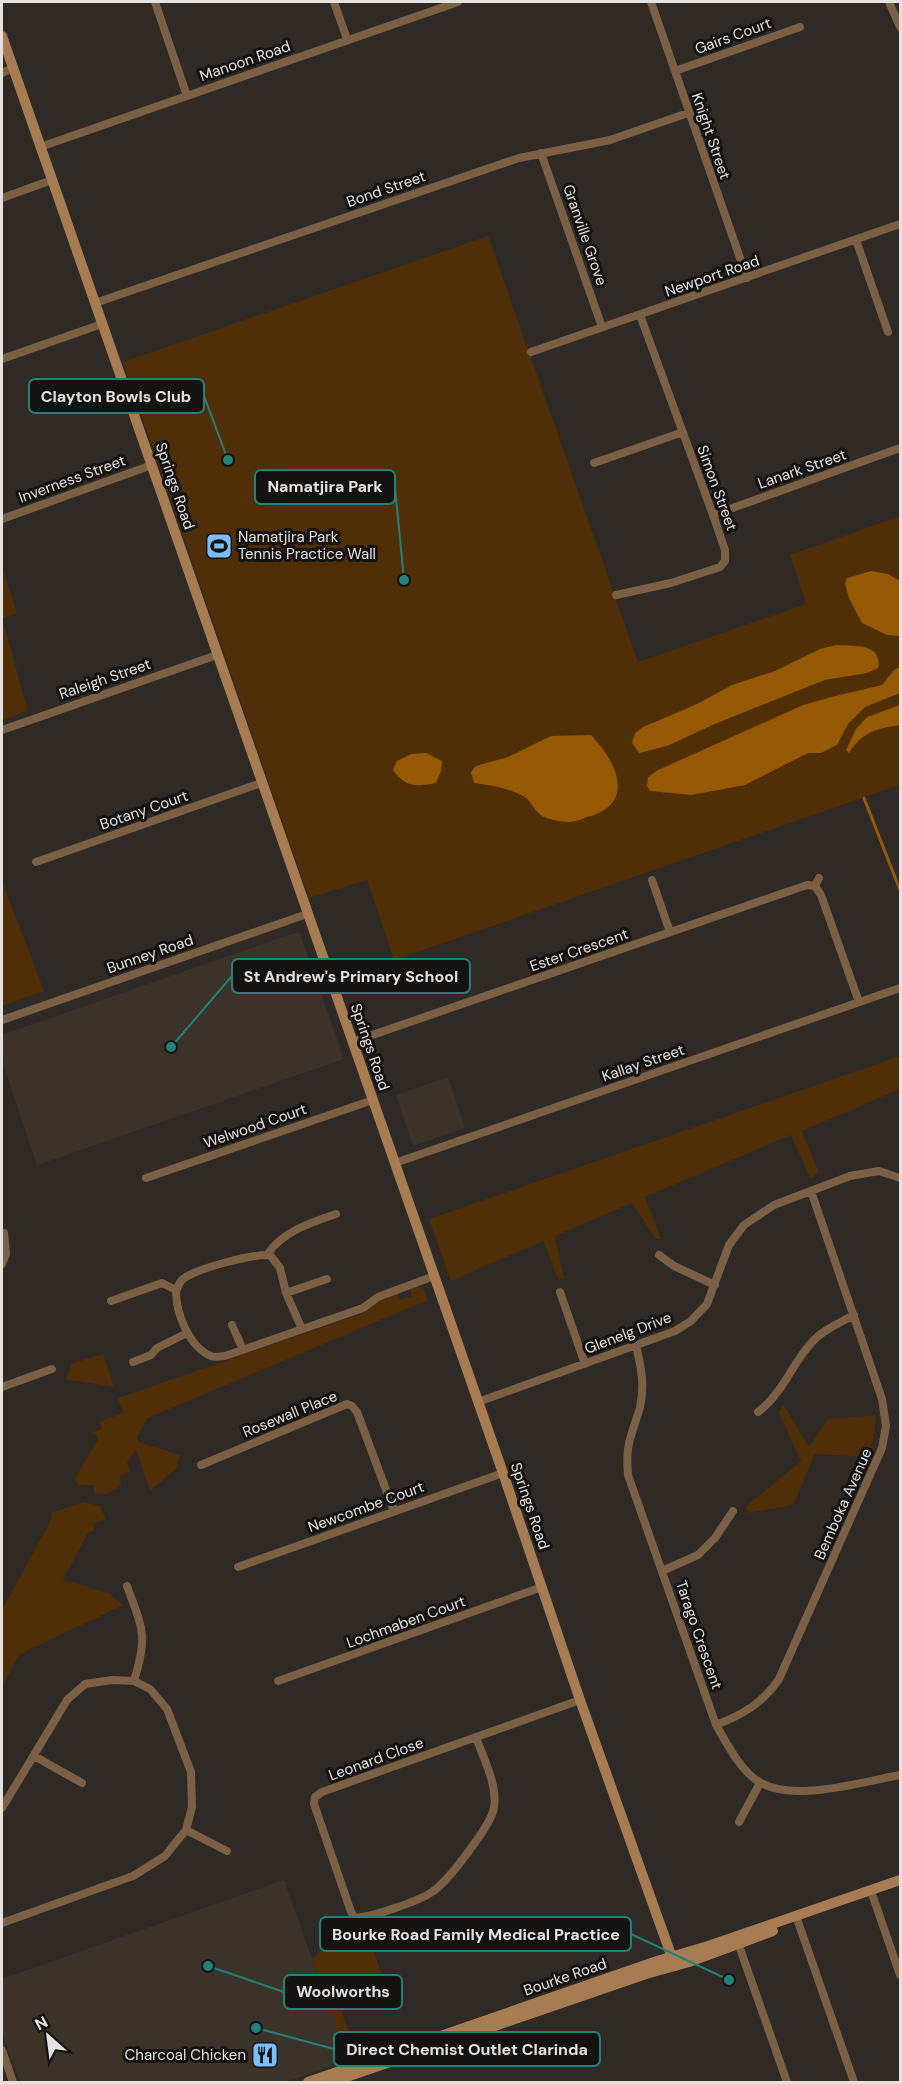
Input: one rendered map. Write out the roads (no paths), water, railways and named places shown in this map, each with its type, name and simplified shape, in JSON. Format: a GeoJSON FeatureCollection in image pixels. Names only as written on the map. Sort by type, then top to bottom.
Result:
{"type":"FeatureCollection","features":[{"type":"Feature","properties":{"kind":"main road","name":"Springs Road"},"geometry":{"type":"LineString","coordinates":[[2,36],[580,1700],[673,1961]]}},
{"type":"Feature","properties":{"kind":"main road","name":"Bourke Road"},"geometry":{"type":"LineString","coordinates":[[872,1893],[900,1880]]}},
{"type":"Feature","properties":{"kind":"main road","name":"Bourke Road"},"geometry":{"type":"LineString","coordinates":[[308,2082],[737,1941],[872,1893],[900,1886]]}},
{"type":"Feature","properties":{"kind":"main road","name":"Bourke Road"},"geometry":{"type":"LineString","coordinates":[[332,2082],[615,1984],[673,1961]]}},
{"type":"Feature","properties":{"kind":"street"},"geometry":{"type":"LineString","coordinates":[[155,2],[187,96]]}},
{"type":"Feature","properties":{"kind":"street"},"geometry":{"type":"LineString","coordinates":[[334,2],[347,39]]}},
{"type":"Feature","properties":{"kind":"street","name":"Manoon Road"},"geometry":{"type":"LineString","coordinates":[[40,147],[458,2]]}},
{"type":"Feature","properties":{"kind":"street","name":"Knight Street"},"geometry":{"type":"LineString","coordinates":[[651,2],[747,278]]}},
{"type":"Feature","properties":{"kind":"street"},"geometry":{"type":"LineString","coordinates":[[889,2],[900,27]]}},
{"type":"Feature","properties":{"kind":"street","name":"Gairs Court"},"geometry":{"type":"LineString","coordinates":[[675,71],[800,27]]}},
{"type":"Feature","properties":{"kind":"street"},"geometry":{"type":"LineString","coordinates":[[2,73],[13,69]]}},
{"type":"Feature","properties":{"kind":"street","name":"Bond Street"},"geometry":{"type":"LineString","coordinates":[[95,303],[519,158],[610,140],[688,113]]}},
{"type":"Feature","properties":{"kind":"street","name":"Granville Grove"},"geometry":{"type":"LineString","coordinates":[[542,153],[602,327]]}},
{"type":"Feature","properties":{"kind":"street"},"geometry":{"type":"LineString","coordinates":[[2,198],[52,180]]}},
{"type":"Feature","properties":{"kind":"street","name":"Newport Road"},"geometry":{"type":"LineString","coordinates":[[531,352],[900,224]]}},
{"type":"Feature","properties":{"kind":"street"},"geometry":{"type":"LineString","coordinates":[[856,240],[888,332]]}},
{"type":"Feature","properties":{"kind":"street","name":"Simon Street"},"geometry":{"type":"LineString","coordinates":[[616,595],[670,583],[720,567],[725,561],[725,550],[713,515],[640,315]]}},
{"type":"Feature","properties":{"kind":"street"},"geometry":{"type":"LineString","coordinates":[[2,359],[102,324]]}},
{"type":"Feature","properties":{"kind":"street"},"geometry":{"type":"LineString","coordinates":[[594,463],[683,432]]}},
{"type":"Feature","properties":{"kind":"street","name":"Lanark Street"},"geometry":{"type":"LineString","coordinates":[[713,515],[900,448]]}},
{"type":"Feature","properties":{"kind":"street","name":"Inverness Street"},"geometry":{"type":"LineString","coordinates":[[2,519],[152,465]]}},
{"type":"Feature","properties":{"kind":"street","name":"Raleigh Street"},"geometry":{"type":"LineString","coordinates":[[2,730],[217,655]]}},
{"type":"Feature","properties":{"kind":"street","name":"Botany Court"},"geometry":{"type":"LineString","coordinates":[[36,862],[261,783]]}},
{"type":"Feature","properties":{"kind":"street"},"geometry":{"type":"LineString","coordinates":[[819,878],[815,886],[821,895],[859,1002]]}},
{"type":"Feature","properties":{"kind":"street"},"geometry":{"type":"LineString","coordinates":[[652,880],[670,932]]}},
{"type":"Feature","properties":{"kind":"street","name":"Ester Crescent"},"geometry":{"type":"LineString","coordinates":[[352,1042],[801,887],[815,886]]}},
{"type":"Feature","properties":{"kind":"street","name":"Bunney Road"},"geometry":{"type":"LineString","coordinates":[[2,1020],[307,914]]}},
{"type":"Feature","properties":{"kind":"street","name":"Kallay Street"},"geometry":{"type":"LineString","coordinates":[[395,1163],[900,988]]}},
{"type":"Feature","properties":{"kind":"street","name":"Welwood Court"},"geometry":{"type":"LineString","coordinates":[[146,1178],[373,1100]]}},
{"type":"Feature","properties":{"kind":"street","name":"Glenelg Drive"},"geometry":{"type":"LineString","coordinates":[[478,1402],[636,1346],[675,1331],[691,1321],[707,1304],[729,1245],[744,1225],[774,1205],[850,1176],[879,1171],[900,1178]]}},
{"type":"Feature","properties":{"kind":"street","name":"Bemboka Avenue"},"geometry":{"type":"LineString","coordinates":[[716,1725],[740,1715],[757,1704],[770,1693],[779,1679],[882,1448],[886,1426],[882,1399],[811,1191]]}},
{"type":"Feature","properties":{"kind":"street"},"geometry":{"type":"LineString","coordinates":[[267,1255],[277,1242],[311,1223],[336,1214]]}},
{"type":"Feature","properties":{"kind":"street"},"geometry":{"type":"LineString","coordinates":[[2,1264],[6,1254],[4,1233]]}},
{"type":"Feature","properties":{"kind":"street"},"geometry":{"type":"LineString","coordinates":[[302,1329],[286,1293],[280,1268],[270,1255],[250,1256],[185,1277],[176,1290],[187,1333],[198,1347],[213,1357],[225,1356],[363,1308],[378,1297],[434,1276]]}},
{"type":"Feature","properties":{"kind":"street"},"geometry":{"type":"LineString","coordinates":[[659,1255],[674,1266],[715,1285]]}},
{"type":"Feature","properties":{"kind":"street"},"geometry":{"type":"LineString","coordinates":[[286,1293],[327,1279]]}},
{"type":"Feature","properties":{"kind":"street"},"geometry":{"type":"LineString","coordinates":[[111,1301],[162,1283],[176,1290]]}},
{"type":"Feature","properties":{"kind":"street"},"geometry":{"type":"LineString","coordinates":[[560,1292],[585,1364]]}},
{"type":"Feature","properties":{"kind":"street"},"geometry":{"type":"LineString","coordinates":[[759,1412],[778,1394],[812,1342],[854,1315]]}},
{"type":"Feature","properties":{"kind":"street"},"geometry":{"type":"LineString","coordinates":[[232,1325],[243,1350]]}},
{"type":"Feature","properties":{"kind":"street"},"geometry":{"type":"LineString","coordinates":[[133,1362],[151,1355],[157,1348],[187,1333]]}},
{"type":"Feature","properties":{"kind":"street","name":"Tarago Crescent"},"geometry":{"type":"LineString","coordinates":[[636,1346],[643,1374],[640,1405],[627,1454],[628,1475],[716,1725],[741,1765],[760,1783],[789,1791],[814,1791],[900,1775]]}},
{"type":"Feature","properties":{"kind":"street"},"geometry":{"type":"LineString","coordinates":[[2,1387],[52,1370]]}},
{"type":"Feature","properties":{"kind":"street","name":"Rosewall Place"},"geometry":{"type":"LineString","coordinates":[[201,1465],[347,1404],[357,1412],[394,1511]]}},
{"type":"Feature","properties":{"kind":"street","name":"Newcombe Court"},"geometry":{"type":"LineString","coordinates":[[238,1567],[503,1473]]}},
{"type":"Feature","properties":{"kind":"street"},"geometry":{"type":"LineString","coordinates":[[662,1571],[698,1555],[715,1538],[733,1511]]}},
{"type":"Feature","properties":{"kind":"street"},"geometry":{"type":"LineString","coordinates":[[127,1586],[144,1634],[143,1652],[134,1681]]}},
{"type":"Feature","properties":{"kind":"street","name":"Lochmaben Court"},"geometry":{"type":"LineString","coordinates":[[278,1681],[542,1587]]}},
{"type":"Feature","properties":{"kind":"street"},"geometry":{"type":"LineString","coordinates":[[2,1808],[66,1700],[85,1684],[112,1680],[134,1681],[150,1689],[167,1709],[191,1772],[192,1807],[186,1830],[165,1856],[133,1876],[2,1923]]}},
{"type":"Feature","properties":{"kind":"street","name":"Leonard Close"},"geometry":{"type":"LineString","coordinates":[[476,1737],[494,1795],[494,1809],[489,1823],[443,1884],[430,1894],[367,1917],[354,1918],[314,1804],[315,1797],[322,1792],[476,1737],[580,1700]]}},
{"type":"Feature","properties":{"kind":"street"},"geometry":{"type":"LineString","coordinates":[[34,1756],[82,1783]]}},
{"type":"Feature","properties":{"kind":"street"},"geometry":{"type":"LineString","coordinates":[[739,1822],[760,1783]]}},
{"type":"Feature","properties":{"kind":"street"},"geometry":{"type":"LineString","coordinates":[[186,1830],[227,1851]]}},
{"type":"Feature","properties":{"kind":"street"},"geometry":{"type":"LineString","coordinates":[[872,1893],[900,1975]]}},
{"type":"Feature","properties":{"kind":"street"},"geometry":{"type":"LineString","coordinates":[[797,1919],[854,2082]]}},
{"type":"Feature","properties":{"kind":"street"},"geometry":{"type":"LineString","coordinates":[[737,1941],[787,2082]]}},
{"type":"Feature","properties":{"kind":"street"},"geometry":{"type":"LineString","coordinates":[[2,2050],[14,2082]]}},
{"type":"Feature","properties":{"kind":"waterway"},"geometry":{"type":"LineString","coordinates":[[864,798],[900,890]]}},
{"type":"Feature","properties":{"kind":"place","name":"Clayton Bowls Club"},"geometry":{"type":"Point","coordinates":[228,460]}},
{"type":"Feature","properties":{"kind":"place","name":"Namatjira Park Tennis Practice Wall"},"geometry":{"type":"Point","coordinates":[219,546]}},
{"type":"Feature","properties":{"kind":"place","name":"Namatjira Park"},"geometry":{"type":"Point","coordinates":[404,580]}},
{"type":"Feature","properties":{"kind":"place","name":"St Andrew's Primary School"},"geometry":{"type":"Point","coordinates":[171,1047]}},
{"type":"Feature","properties":{"kind":"place","name":"Woolworths"},"geometry":{"type":"Point","coordinates":[208,1966]}},
{"type":"Feature","properties":{"kind":"place","name":"Bourke Road Family Medical Practice"},"geometry":{"type":"Point","coordinates":[729,1980]}},
{"type":"Feature","properties":{"kind":"place","name":"Direct Chemist Outlet Clarinda"},"geometry":{"type":"Point","coordinates":[256,2028]}},
{"type":"Feature","properties":{"kind":"place","name":"Charcoal Chicken"},"geometry":{"type":"Point","coordinates":[265,2055]}}]}
